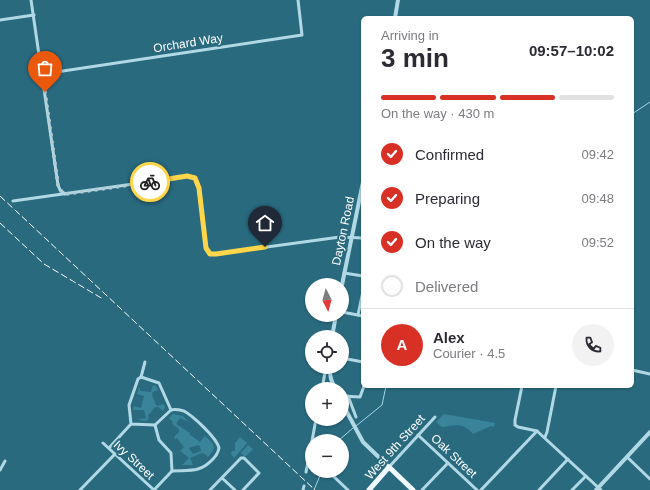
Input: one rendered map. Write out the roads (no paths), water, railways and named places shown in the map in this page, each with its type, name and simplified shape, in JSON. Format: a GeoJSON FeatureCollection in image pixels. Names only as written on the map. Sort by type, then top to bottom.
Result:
{"type":"FeatureCollection","features":[{"type":"Feature","properties":{"kind":"main road","name":"West 9th Street"},"geometry":{"type":"LineString","coordinates":[[369,490],[390,467]]}},
{"type":"Feature","properties":{"kind":"main road"},"geometry":{"type":"LineString","coordinates":[[390,467],[413,490]]}},
{"type":"Feature","properties":{"kind":"street"},"geometry":{"type":"LineString","coordinates":[[31,0],[58,185],[60,190],[66,194]]}},
{"type":"Feature","properties":{"kind":"street","name":"Orchard Way"},"geometry":{"type":"LineString","coordinates":[[43,74],[302,35],[298,0]]}},
{"type":"Feature","properties":{"kind":"street"},"geometry":{"type":"LineString","coordinates":[[395,16],[398,0]]}},
{"type":"Feature","properties":{"kind":"street"},"geometry":{"type":"LineString","coordinates":[[0,20],[34,15]]}},
{"type":"Feature","properties":{"kind":"street"},"geometry":{"type":"LineString","coordinates":[[13,201],[187,176],[193,177],[198,184],[206,248],[208,252],[212,254],[340,237],[361,238]]}},
{"type":"Feature","properties":{"kind":"street","name":"Dayton Road"},"geometry":{"type":"LineString","coordinates":[[343,278],[361,192]]}},
{"type":"Feature","properties":{"kind":"street"},"geometry":{"type":"LineString","coordinates":[[344,273],[361,276]]}},
{"type":"Feature","properties":{"kind":"street"},"geometry":{"type":"LineString","coordinates":[[358,315],[361,304]]}},
{"type":"Feature","properties":{"kind":"street"},"geometry":{"type":"LineString","coordinates":[[349,313],[361,316]]}},
{"type":"Feature","properties":{"kind":"street"},"geometry":{"type":"LineString","coordinates":[[349,359],[361,362]]}},
{"type":"Feature","properties":{"kind":"street"},"geometry":{"type":"LineString","coordinates":[[109,448],[131,424],[129,405],[130,399],[135,384],[141,377],[145,362]]}},
{"type":"Feature","properties":{"kind":"street"},"geometry":{"type":"LineString","coordinates":[[634,370],[650,374]]}},
{"type":"Feature","properties":{"kind":"street"},"geometry":{"type":"LineString","coordinates":[[141,377],[159,383],[171,410]]}},
{"type":"Feature","properties":{"kind":"street"},"geometry":{"type":"LineString","coordinates":[[349,396],[360,397],[363,388]]}},
{"type":"Feature","properties":{"kind":"street"},"geometry":{"type":"LineString","coordinates":[[522,388],[515,425],[518,427],[537,430],[599,489],[650,432]]}},
{"type":"Feature","properties":{"kind":"street"},"geometry":{"type":"LineString","coordinates":[[545,437],[548,430],[556,388]]}},
{"type":"Feature","properties":{"kind":"street"},"geometry":{"type":"LineString","coordinates":[[349,399],[356,417]]}},
{"type":"Feature","properties":{"kind":"street"},"geometry":{"type":"LineString","coordinates":[[131,424],[155,426],[171,410],[183,411],[215,438],[219,448],[217,455],[204,468],[198,470],[172,471],[154,490]]}},
{"type":"Feature","properties":{"kind":"street"},"geometry":{"type":"LineString","coordinates":[[349,416],[358,434],[368,448],[390,467]]}},
{"type":"Feature","properties":{"kind":"street","name":"West 9th Street"},"geometry":{"type":"LineString","coordinates":[[390,467],[435,417]]}},
{"type":"Feature","properties":{"kind":"street"},"geometry":{"type":"LineString","coordinates":[[155,426],[159,440],[171,453],[172,471]]}},
{"type":"Feature","properties":{"kind":"street"},"geometry":{"type":"LineString","coordinates":[[481,490],[537,430]]}},
{"type":"Feature","properties":{"kind":"street","name":"Oak Street"},"geometry":{"type":"LineString","coordinates":[[418,435],[477,490]]}},
{"type":"Feature","properties":{"kind":"street","name":"Ivy Street"},"geometry":{"type":"LineString","coordinates":[[102,443],[154,490]]}},
{"type":"Feature","properties":{"kind":"street"},"geometry":{"type":"LineString","coordinates":[[80,490],[115,454]]}},
{"type":"Feature","properties":{"kind":"street"},"geometry":{"type":"LineString","coordinates":[[627,457],[650,479]]}},
{"type":"Feature","properties":{"kind":"street"},"geometry":{"type":"LineString","coordinates":[[210,490],[241,458],[244,458],[259,472],[244,490]]}},
{"type":"Feature","properties":{"kind":"street"},"geometry":{"type":"LineString","coordinates":[[540,490],[568,459]]}},
{"type":"Feature","properties":{"kind":"street"},"geometry":{"type":"LineString","coordinates":[[0,470],[5,461]]}},
{"type":"Feature","properties":{"kind":"street"},"geometry":{"type":"LineString","coordinates":[[422,490],[448,463]]}},
{"type":"Feature","properties":{"kind":"street"},"geometry":{"type":"LineString","coordinates":[[572,490],[586,476]]}},
{"type":"Feature","properties":{"kind":"street"},"geometry":{"type":"LineString","coordinates":[[222,478],[235,490]]}},
{"type":"Feature","properties":{"kind":"street"},"geometry":{"type":"LineString","coordinates":[[335,478],[348,490]]}},
{"type":"Feature","properties":{"kind":"waterway"},"geometry":{"type":"LineString","coordinates":[[634,113],[650,102]]}},
{"type":"Feature","properties":{"kind":"waterway"},"geometry":{"type":"LineString","coordinates":[[356,426],[382,405],[386,388]]}},
{"type":"Feature","properties":{"kind":"waterway"},"geometry":{"type":"LineString","coordinates":[[346,434],[353,428]]}},
{"type":"Feature","properties":{"kind":"waterway"},"geometry":{"type":"LineString","coordinates":[[314,490],[319,478]]}},
{"type":"Feature","properties":{"kind":"railway"},"geometry":{"type":"LineString","coordinates":[[0,196],[315,490]]}},
{"type":"Feature","properties":{"kind":"railway"},"geometry":{"type":"LineString","coordinates":[[0,223],[44,264],[103,299]]}}]}
